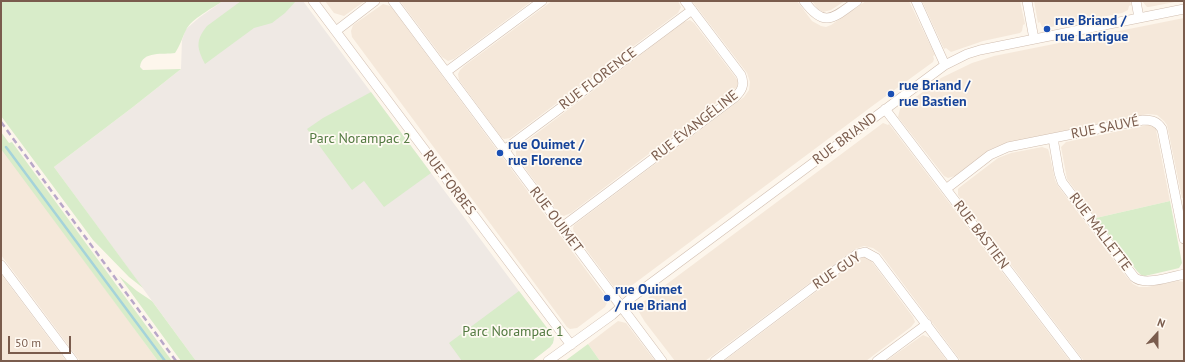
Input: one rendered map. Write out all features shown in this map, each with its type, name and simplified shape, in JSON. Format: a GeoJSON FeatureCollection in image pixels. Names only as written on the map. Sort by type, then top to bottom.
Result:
{"type":"FeatureCollection","features":[{"type":"Feature","properties":{"kind":"street","name":"RUE FORBES"},"geometry":{"type":"LineString","coordinates":[[313,1],[571,345]]}},
{"type":"Feature","properties":{"kind":"street"},"geometry":{"type":"LineString","coordinates":[[336,31],[375,1]]}},
{"type":"Feature","properties":{"kind":"street","name":"RUE OUIMET"},"geometry":{"type":"LineString","coordinates":[[393,1],[662,361]]}},
{"type":"Feature","properties":{"kind":"street"},"geometry":{"type":"LineString","coordinates":[[446,72],[542,1]]}},
{"type":"Feature","properties":{"kind":"street","name":"RUE ÉVANGÉLINE"},"geometry":{"type":"LineString","coordinates":[[562,227],[734,98],[741,91],[743,85],[741,75],[685,1]]}},
{"type":"Feature","properties":{"kind":"street"},"geometry":{"type":"LineString","coordinates":[[804,1],[814,14],[818,17],[826,19],[838,14],[856,1]]}},
{"type":"Feature","properties":{"kind":"street"},"geometry":{"type":"LineString","coordinates":[[916,1],[945,65]]}},
{"type":"Feature","properties":{"kind":"street"},"geometry":{"type":"LineString","coordinates":[[1027,1],[1034,39]]}},
{"type":"Feature","properties":{"kind":"street"},"geometry":{"type":"LineString","coordinates":[[1136,1],[1139,18]]}},
{"type":"Feature","properties":{"kind":"street","name":"RUE BRIAND"},"geometry":{"type":"LineString","coordinates":[[548,361],[606,320],[631,298],[945,65],[967,54],[980,50],[1184,9]]}},
{"type":"Feature","properties":{"kind":"street","name":"RUE FLORENCE"},"geometry":{"type":"LineString","coordinates":[[504,150],[692,10]]}},
{"type":"Feature","properties":{"kind":"street","name":"RUE BASTIEN"},"geometry":{"type":"LineString","coordinates":[[885,109],[1077,361]]}},
{"type":"Feature","properties":{"kind":"street","name":"RUE SAUVÉ"},"geometry":{"type":"LineString","coordinates":[[946,189],[984,160],[1001,150],[1053,138],[1143,120],[1151,120],[1157,123],[1162,129],[1184,239]]}},
{"type":"Feature","properties":{"kind":"street","name":"RUE MALLETTE"},"geometry":{"type":"LineString","coordinates":[[1053,138],[1062,182],[1134,277],[1140,281],[1149,281],[1184,274]]}},
{"type":"Feature","properties":{"kind":"street","name":"RUE GUY"},"geometry":{"type":"LineString","coordinates":[[715,361],[860,252],[869,253],[876,258],[954,361]]}},
{"type":"Feature","properties":{"kind":"street"},"geometry":{"type":"LineString","coordinates":[[1,265],[73,361]]}},
{"type":"Feature","properties":{"kind":"street"},"geometry":{"type":"LineString","coordinates":[[877,361],[927,324]]}},
{"type":"Feature","properties":{"kind":"shaded area"},"geometry":{"type":"Polygon","coordinates":[[[223,1],[303,1],[551,334],[554,340],[550,347],[532,361],[196,361],[54,167],[181,69],[182,40],[186,29],[223,1]]]}},
{"type":"Feature","properties":{"kind":"shaded area"},"geometry":{"type":"Polygon","coordinates":[[[325,1],[365,1],[344,16],[334,13],[325,1]]]}},
{"type":"Feature","properties":{"kind":"shaded area"},"geometry":{"type":"Polygon","coordinates":[[[400,1],[532,1],[454,59],[448,61],[442,57],[400,1]]]}},
{"type":"Feature","properties":{"kind":"shaded area"},"geometry":{"type":"Polygon","coordinates":[[[552,1],[678,1],[681,7],[678,13],[510,138],[504,139],[459,80],[458,74],[464,66],[552,1]]]}},
{"type":"Feature","properties":{"kind":"shaded area"},"geometry":{"type":"Polygon","coordinates":[[[692,1],[797,1],[812,21],[826,27],[866,1],[909,1],[935,55],[933,56],[933,62],[627,289],[624,291],[619,291],[617,289],[616,290],[574,233],[574,225],[744,97],[749,90],[750,82],[747,73],[692,1]]]}},
{"type":"Feature","properties":{"kind":"shaded area"},"geometry":{"type":"Polygon","coordinates":[[[812,1],[845,1],[831,10],[823,12],[818,9],[812,1]]]}},
{"type":"Feature","properties":{"kind":"shaded area"},"geometry":{"type":"Polygon","coordinates":[[[922,1],[1020,1],[1025,24],[1023,25],[1020,33],[983,41],[951,52],[946,48],[944,49],[922,1]]]}},
{"type":"Feature","properties":{"kind":"shaded area"},"geometry":{"type":"Polygon","coordinates":[[[1034,1],[1130,1],[1131,5],[1129,6],[1128,10],[1122,13],[1046,28],[1042,27],[1040,22],[1038,23],[1034,1]]]}},
{"type":"Feature","properties":{"kind":"shaded area"},"geometry":{"type":"Polygon","coordinates":[[[1142,1],[1180,1],[1147,7],[1142,1]]]}},
{"type":"Feature","properties":{"kind":"shaded area"},"geometry":{"type":"Polygon","coordinates":[[[383,4],[392,8],[606,297],[607,303],[605,307],[577,328],[570,329],[567,327],[352,37],[351,31],[353,25],[383,4]]]}},
{"type":"Feature","properties":{"kind":"shaded area"},"geometry":{"type":"Polygon","coordinates":[[[1184,18],[1184,198],[1182,198],[1167,125],[1157,115],[1148,114],[1006,143],[989,150],[955,176],[948,178],[944,176],[898,117],[900,109],[941,78],[972,63],[994,56],[1184,18]]]}},
{"type":"Feature","properties":{"kind":"shaded area"},"geometry":{"type":"Polygon","coordinates":[[[690,20],[694,23],[736,78],[738,81],[737,87],[571,213],[564,216],[559,214],[516,156],[516,149],[684,22],[690,20]]]}},
{"type":"Feature","properties":{"kind":"shaded area"},"geometry":{"type":"Polygon","coordinates":[[[883,123],[889,124],[1070,361],[961,361],[880,253],[873,248],[864,246],[855,249],[705,361],[675,361],[645,322],[636,307],[883,123]]]}},
{"type":"Feature","properties":{"kind":"shaded area"},"geometry":{"type":"Polygon","coordinates":[[[1148,125],[1154,127],[1156,130],[1170,201],[1096,218],[1067,179],[1061,147],[1066,142],[1148,125]]]}},
{"type":"Feature","properties":{"kind":"shaded area"},"geometry":{"type":"Polygon","coordinates":[[[1042,147],[1048,149],[1055,180],[1058,186],[1133,284],[1139,287],[1147,287],[1178,281],[1184,282],[1183,361],[1084,361],[958,195],[958,189],[960,187],[998,158],[1011,153],[1042,147]]]}},
{"type":"Feature","properties":{"kind":"shaded area"},"geometry":{"type":"Polygon","coordinates":[[[2,148],[158,361],[80,361],[1,255],[2,148]]]}},
{"type":"Feature","properties":{"kind":"shaded area"},"geometry":{"type":"Polygon","coordinates":[[[866,257],[872,262],[913,317],[915,322],[911,327],[866,361],[724,361],[861,258],[866,257]]]}},
{"type":"Feature","properties":{"kind":"shaded area"},"geometry":{"type":"Polygon","coordinates":[[[1,274],[66,361],[1,361],[1,274]]]}},
{"type":"Feature","properties":{"kind":"shaded area"},"geometry":{"type":"Polygon","coordinates":[[[618,321],[626,323],[655,361],[600,361],[588,344],[618,321]]]}},
{"type":"Feature","properties":{"kind":"shaded area"},"geometry":{"type":"Polygon","coordinates":[[[923,335],[930,338],[947,361],[886,361],[923,335]]]}},
{"type":"Feature","properties":{"kind":"green space"},"geometry":{"type":"Polygon","coordinates":[[[1,1],[223,1],[192,22],[186,30],[175,53],[154,54],[149,56],[145,58],[140,67],[143,70],[181,69],[54,167],[143,288],[129,277],[93,240],[1,116],[1,1]]]}},
{"type":"Feature","properties":{"kind":"green space"},"geometry":{"type":"Polygon","coordinates":[[[241,1],[296,1],[285,13],[272,23],[254,28],[205,64],[198,45],[200,36],[207,26],[241,1]]]}},
{"type":"Feature","properties":{"kind":"green space","name":"Parc Norampac 2"},"geometry":{"type":"Polygon","coordinates":[[[371,92],[431,173],[384,207],[364,181],[352,190],[307,129],[323,118],[371,92]]]}},
{"type":"Feature","properties":{"kind":"green space"},"geometry":{"type":"Polygon","coordinates":[[[1,132],[9,143],[12,142],[172,361],[158,361],[1,149],[1,132]]]}},
{"type":"Feature","properties":{"kind":"green space"},"geometry":{"type":"Polygon","coordinates":[[[1170,201],[1182,263],[1179,268],[1145,276],[1141,275],[1096,218],[1170,201]]]}},
{"type":"Feature","properties":{"kind":"green space"},"geometry":{"type":"Polygon","coordinates":[[[119,276],[152,301],[196,361],[181,361],[119,276]]]}},
{"type":"Feature","properties":{"kind":"green space","name":"Parc Norampac 1"},"geometry":{"type":"Polygon","coordinates":[[[519,291],[554,337],[553,343],[550,347],[532,361],[462,361],[449,343],[519,291]]]}},
{"type":"Feature","properties":{"kind":"green space"},"geometry":{"type":"Polygon","coordinates":[[[588,344],[600,361],[565,361],[588,344]]]}},
{"type":"Feature","properties":{"kind":"waterway"},"geometry":{"type":"LineString","coordinates":[[6,147],[165,361]]}},
{"type":"Feature","properties":{"kind":"railway"},"geometry":{"type":"LineString","coordinates":[[1,122],[176,361]]}},
{"type":"Feature","properties":{"kind":"place","name":"rue Briand / rue Lartigue"},"geometry":{"type":"Point","coordinates":[1047,29]}},
{"type":"Feature","properties":{"kind":"place","name":"rue Briand / rue Bastien"},"geometry":{"type":"Point","coordinates":[891,94]}},
{"type":"Feature","properties":{"kind":"place","name":"rue Ouimet / rue Florence"},"geometry":{"type":"Point","coordinates":[500,153]}},
{"type":"Feature","properties":{"kind":"place","name":"rue Ouimet / rue Briand"},"geometry":{"type":"Point","coordinates":[607,298]}}]}
